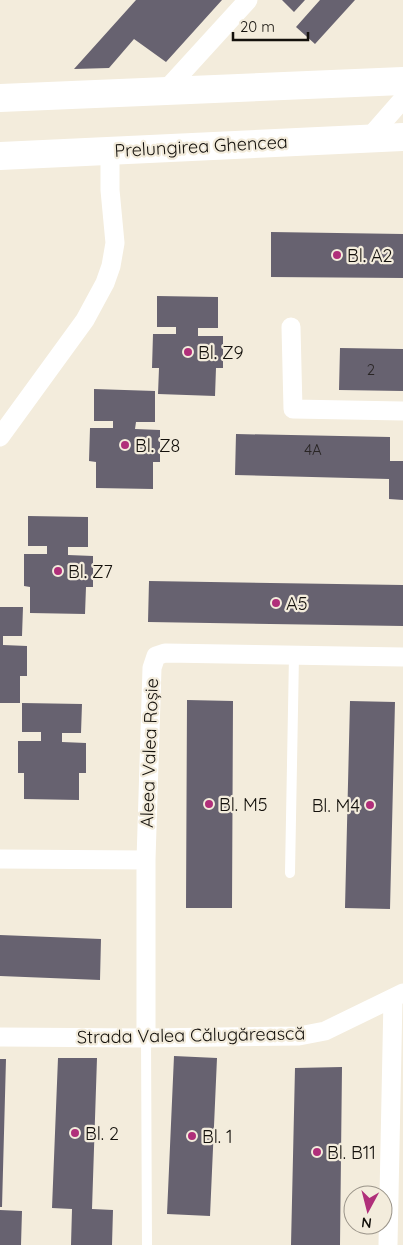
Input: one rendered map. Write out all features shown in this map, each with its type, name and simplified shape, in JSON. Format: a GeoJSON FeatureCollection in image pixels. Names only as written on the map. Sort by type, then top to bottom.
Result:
{"type":"FeatureCollection","features":[{"type":"Feature","properties":{"kind":"main road"},"geometry":{"type":"LineString","coordinates":[[0,98],[403,81]]}},
{"type":"Feature","properties":{"kind":"main road","name":"Prelungirea Ghencea"},"geometry":{"type":"LineString","coordinates":[[0,156],[403,137]]}},
{"type":"Feature","properties":{"kind":"street"},"geometry":{"type":"LineString","coordinates":[[165,91],[248,0]]}},
{"type":"Feature","properties":{"kind":"street"},"geometry":{"type":"LineString","coordinates":[[368,139],[403,99]]}},
{"type":"Feature","properties":{"kind":"street"},"geometry":{"type":"LineString","coordinates":[[3,430],[85,320],[105,283],[115,243],[110,190],[110,150]]}},
{"type":"Feature","properties":{"kind":"street"},"geometry":{"type":"LineString","coordinates":[[291,327],[293,409],[403,411]]}},
{"type":"Feature","properties":{"kind":"street","name":"Aleea Valea Roșie"},"geometry":{"type":"LineString","coordinates":[[146,1038],[146,860],[152,668],[156,656],[165,653],[403,657]]}},
{"type":"Feature","properties":{"kind":"street"},"geometry":{"type":"LineString","coordinates":[[0,859],[146,860]]}},
{"type":"Feature","properties":{"kind":"street"},"geometry":{"type":"LineString","coordinates":[[388,1245],[398,996]]}},
{"type":"Feature","properties":{"kind":"street","name":"Strada Valea Călugărească"},"geometry":{"type":"LineString","coordinates":[[0,1037],[299,1036],[325,1031],[398,996]]}},
{"type":"Feature","properties":{"kind":"lane"},"geometry":{"type":"LineString","coordinates":[[290,873],[294,655]]}},
{"type":"Feature","properties":{"kind":"lane"},"geometry":{"type":"LineString","coordinates":[[146,1038],[147,1245]]}},
{"type":"Feature","properties":{"kind":"building"},"geometry":{"type":"Polygon","coordinates":[[[136,0],[222,0],[166,62],[134,39],[109,68],[74,69],[136,0]]]}},
{"type":"Feature","properties":{"kind":"building"},"geometry":{"type":"Polygon","coordinates":[[[282,0],[305,0],[294,12],[282,0]]]}},
{"type":"Feature","properties":{"kind":"building"},"geometry":{"type":"Polygon","coordinates":[[[320,0],[355,0],[315,44],[296,27],[320,0]]]}},
{"type":"Feature","properties":{"kind":"building","name":"Bl. A2"},"geometry":{"type":"Polygon","coordinates":[[[271,232],[403,234],[403,278],[271,277],[271,232]]]}},
{"type":"Feature","properties":{"kind":"building","name":"Bl. Z9"},"geometry":{"type":"Polygon","coordinates":[[[157,296],[218,297],[218,328],[198,328],[198,336],[223,336],[223,368],[216,368],[215,396],[158,394],[159,368],[152,368],[153,334],[176,334],[176,327],[157,327],[157,296]]]}},
{"type":"Feature","properties":{"kind":"building"},"geometry":{"type":"Polygon","coordinates":[[[340,348],[403,349],[403,391],[339,390],[340,348]]]}},
{"type":"Feature","properties":{"kind":"building","name":"Bl. Z8"},"geometry":{"type":"Polygon","coordinates":[[[94,389],[155,391],[155,422],[136,422],[135,429],[160,430],[160,462],[153,462],[153,489],[96,488],[96,462],[89,461],[90,428],[113,428],[113,421],[94,421],[94,389]]]}},
{"type":"Feature","properties":{"kind":"building"},"geometry":{"type":"Polygon","coordinates":[[[236,434],[390,437],[390,461],[403,461],[403,500],[389,499],[389,479],[235,475],[236,434]]]}},
{"type":"Feature","properties":{"kind":"building","name":"Bl. Z7"},"geometry":{"type":"Polygon","coordinates":[[[28,516],[88,517],[88,547],[68,547],[68,555],[93,556],[93,587],[86,587],[85,614],[30,613],[30,587],[24,586],[24,554],[47,554],[47,546],[28,546],[28,516]]]}},
{"type":"Feature","properties":{"kind":"building","name":"A5"},"geometry":{"type":"Polygon","coordinates":[[[149,581],[403,585],[403,626],[148,622],[149,581]]]}},
{"type":"Feature","properties":{"kind":"building"},"geometry":{"type":"Polygon","coordinates":[[[0,607],[23,607],[22,636],[3,636],[3,645],[27,646],[27,676],[20,676],[20,703],[0,703],[0,607]]]}},
{"type":"Feature","properties":{"kind":"building","name":"Bl. M5"},"geometry":{"type":"Polygon","coordinates":[[[187,700],[233,701],[232,908],[186,908],[187,700]]]}},
{"type":"Feature","properties":{"kind":"building","name":"Bl. M4"},"geometry":{"type":"Polygon","coordinates":[[[350,701],[395,702],[390,909],[345,908],[350,701]]]}},
{"type":"Feature","properties":{"kind":"building"},"geometry":{"type":"Polygon","coordinates":[[[22,703],[82,704],[81,733],[62,733],[62,742],[86,743],[86,773],[79,773],[79,800],[24,799],[24,773],[18,773],[18,741],[41,741],[41,732],[22,732],[22,703]]]}},
{"type":"Feature","properties":{"kind":"building"},"geometry":{"type":"Polygon","coordinates":[[[0,935],[101,939],[100,980],[0,976],[0,935]]]}},
{"type":"Feature","properties":{"kind":"building","name":"Bl. 1"},"geometry":{"type":"Polygon","coordinates":[[[174,1056],[217,1058],[210,1216],[167,1214],[174,1056]]]}},
{"type":"Feature","properties":{"kind":"building","name":"Bl. 2"},"geometry":{"type":"Polygon","coordinates":[[[58,1058],[97,1058],[92,1209],[113,1210],[112,1245],[71,1245],[72,1209],[52,1208],[58,1058]]]}},
{"type":"Feature","properties":{"kind":"building"},"geometry":{"type":"Polygon","coordinates":[[[0,1059],[6,1059],[2,1207],[0,1207],[0,1059]]]}},
{"type":"Feature","properties":{"kind":"building","name":"Bl. B11"},"geometry":{"type":"Polygon","coordinates":[[[342,1067],[340,1245],[291,1245],[295,1068],[342,1067]]]}},
{"type":"Feature","properties":{"kind":"building"},"geometry":{"type":"Polygon","coordinates":[[[0,1210],[22,1211],[21,1245],[0,1245],[0,1210]]]}},
{"type":"Feature","properties":{"kind":"place","name":"Bl. A2"},"geometry":{"type":"Point","coordinates":[337,255]}},
{"type":"Feature","properties":{"kind":"place","name":"Bl. Z9"},"geometry":{"type":"Point","coordinates":[188,352]}},
{"type":"Feature","properties":{"kind":"place","name":"Bl. Z8"},"geometry":{"type":"Point","coordinates":[125,445]}},
{"type":"Feature","properties":{"kind":"place","name":"Bl. Z7"},"geometry":{"type":"Point","coordinates":[58,571]}},
{"type":"Feature","properties":{"kind":"place","name":"A5"},"geometry":{"type":"Point","coordinates":[276,603]}},
{"type":"Feature","properties":{"kind":"place","name":"Bl. M5"},"geometry":{"type":"Point","coordinates":[209,804]}},
{"type":"Feature","properties":{"kind":"place","name":"Bl. M4"},"geometry":{"type":"Point","coordinates":[370,805]}},
{"type":"Feature","properties":{"kind":"place","name":"Bl. 2"},"geometry":{"type":"Point","coordinates":[75,1133]}},
{"type":"Feature","properties":{"kind":"place","name":"Bl. 1"},"geometry":{"type":"Point","coordinates":[192,1136]}},
{"type":"Feature","properties":{"kind":"place","name":"Bl. B11"},"geometry":{"type":"Point","coordinates":[317,1152]}}]}
